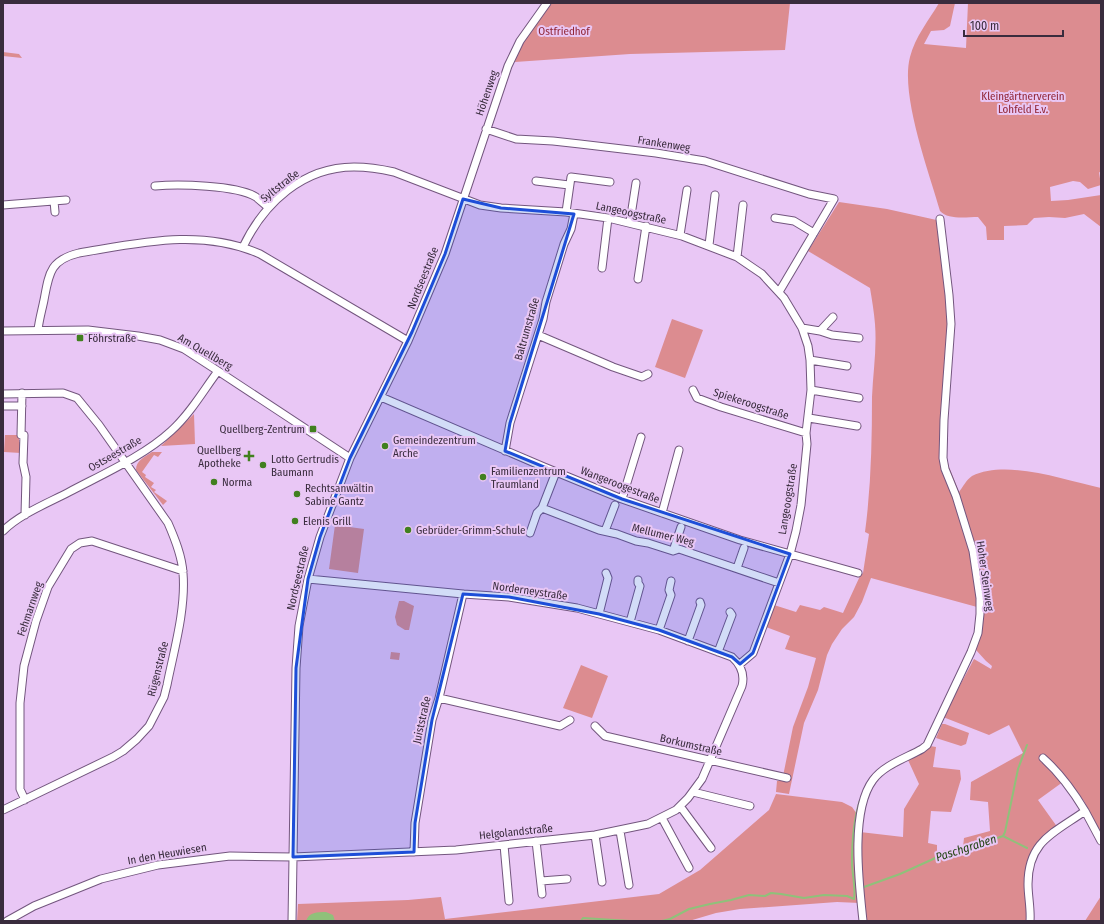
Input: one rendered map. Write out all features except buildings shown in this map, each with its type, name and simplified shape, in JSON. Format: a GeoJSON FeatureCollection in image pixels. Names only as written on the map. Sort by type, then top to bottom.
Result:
{"type":"FeatureCollection","features":[{"type":"Feature","properties":{"kind":"street","name":"Höhenweg"},"geometry":{"type":"LineString","coordinates":[[464,199],[511,58],[520,41],[547,3]]}},
{"type":"Feature","properties":{"kind":"street","name":"Frankenweg"},"geometry":{"type":"LineString","coordinates":[[486,130],[516,140],[574,143],[656,153],[705,161],[803,193],[834,198],[814,233]]}},
{"type":"Feature","properties":{"kind":"street","name":"Syltstraße"},"geometry":{"type":"LineString","coordinates":[[244,247],[257,222],[268,208],[295,185],[322,172],[347,167],[379,169],[394,172],[464,199]]}},
{"type":"Feature","properties":{"kind":"street"},"geometry":{"type":"LineString","coordinates":[[566,212],[570,177],[610,182]]}},
{"type":"Feature","properties":{"kind":"street"},"geometry":{"type":"LineString","coordinates":[[536,181],[570,185]]}},
{"type":"Feature","properties":{"kind":"street"},"geometry":{"type":"LineString","coordinates":[[630,222],[636,183]]}},
{"type":"Feature","properties":{"kind":"street"},"geometry":{"type":"LineString","coordinates":[[155,186],[213,187],[234,189],[256,197],[268,208]]}},
{"type":"Feature","properties":{"kind":"street"},"geometry":{"type":"LineString","coordinates":[[680,235],[686,190]]}},
{"type":"Feature","properties":{"kind":"street"},"geometry":{"type":"LineString","coordinates":[[708,245],[715,195]]}},
{"type":"Feature","properties":{"kind":"street","name":"Langeoogstraße"},"geometry":{"type":"LineString","coordinates":[[464,199],[480,205],[501,208],[566,212],[608,218],[680,235],[737,257],[762,274],[779,292],[802,328],[808,346],[810,360],[811,390],[809,418],[806,433],[807,448],[801,506],[790,554]]}},
{"type":"Feature","properties":{"kind":"street","name":"Nordseestraße"},"geometry":{"type":"LineString","coordinates":[[292,921],[296,668],[298,631],[308,579],[320,537],[350,458],[408,341],[445,254],[464,199]]}},
{"type":"Feature","properties":{"kind":"street"},"geometry":{"type":"LineString","coordinates":[[3,205],[66,200]]}},
{"type":"Feature","properties":{"kind":"street"},"geometry":{"type":"LineString","coordinates":[[54,201],[55,212]]}},
{"type":"Feature","properties":{"kind":"street"},"geometry":{"type":"LineString","coordinates":[[737,257],[744,205]]}},
{"type":"Feature","properties":{"kind":"street","name":"Baltrumstraße"},"geometry":{"type":"LineString","coordinates":[[506,451],[510,423],[543,319],[546,302],[564,244],[571,229],[574,214]]}},
{"type":"Feature","properties":{"kind":"street"},"geometry":{"type":"LineString","coordinates":[[602,268],[608,218]]}},
{"type":"Feature","properties":{"kind":"street"},"geometry":{"type":"LineString","coordinates":[[775,218],[794,221],[814,233],[779,292]]}},
{"type":"Feature","properties":{"kind":"street","name":"Hoher Steinweg"},"geometry":{"type":"LineString","coordinates":[[863,921],[858,864],[859,830],[862,803],[873,780],[883,769],[927,745],[972,652],[980,623],[980,598],[973,551],[956,496],[945,469],[943,458],[944,420],[951,324],[940,219]]}},
{"type":"Feature","properties":{"kind":"street"},"geometry":{"type":"LineString","coordinates":[[638,279],[646,226]]}},
{"type":"Feature","properties":{"kind":"street"},"geometry":{"type":"LineString","coordinates":[[38,330],[48,278],[55,265],[60,260],[70,255],[151,241],[176,239],[229,243],[244,247],[275,263],[408,341]]}},
{"type":"Feature","properties":{"kind":"street"},"geometry":{"type":"LineString","coordinates":[[820,330],[833,317]]}},
{"type":"Feature","properties":{"kind":"street"},"geometry":{"type":"LineString","coordinates":[[802,328],[820,330],[832,335],[859,338]]}},
{"type":"Feature","properties":{"kind":"street","name":"Am Quellberg"},"geometry":{"type":"LineString","coordinates":[[3,331],[95,331],[160,340],[184,349],[350,458]]}},
{"type":"Feature","properties":{"kind":"street"},"geometry":{"type":"LineString","coordinates":[[538,335],[613,367],[642,377],[648,374]]}},
{"type":"Feature","properties":{"kind":"street"},"geometry":{"type":"LineString","coordinates":[[810,360],[847,366]]}},
{"type":"Feature","properties":{"kind":"street","name":"Ostseestraße"},"geometry":{"type":"LineString","coordinates":[[3,531],[25,515],[146,450],[171,431],[195,404],[218,371]]}},
{"type":"Feature","properties":{"kind":"street","name":"Spiekeroogstraße"},"geometry":{"type":"LineString","coordinates":[[693,390],[697,398],[715,405],[806,433]]}},
{"type":"Feature","properties":{"kind":"street"},"geometry":{"type":"LineString","coordinates":[[811,390],[859,398]]}},
{"type":"Feature","properties":{"kind":"street","name":"Rügenstraße"},"geometry":{"type":"LineString","coordinates":[[3,394],[63,392],[77,398],[168,523],[176,541],[183,571],[184,593],[164,697],[149,726],[136,740],[113,757],[3,810]]}},
{"type":"Feature","properties":{"kind":"street"},"geometry":{"type":"LineString","coordinates":[[22,393],[21,435],[24,435],[23,463],[26,477],[25,515]]}},
{"type":"Feature","properties":{"kind":"street","name":"Wangeroogestraße"},"geometry":{"type":"LineString","coordinates":[[381,397],[622,499],[740,540],[858,573]]}},
{"type":"Feature","properties":{"kind":"street"},"geometry":{"type":"LineString","coordinates":[[3,406],[22,406]]}},
{"type":"Feature","properties":{"kind":"street"},"geometry":{"type":"LineString","coordinates":[[809,418],[857,426]]}},
{"type":"Feature","properties":{"kind":"street"},"geometry":{"type":"LineString","coordinates":[[622,499],[641,437]]}},
{"type":"Feature","properties":{"kind":"street"},"geometry":{"type":"LineString","coordinates":[[662,513],[679,450]]}},
{"type":"Feature","properties":{"kind":"street"},"geometry":{"type":"LineString","coordinates":[[530,534],[537,513],[542,508],[556,472]]}},
{"type":"Feature","properties":{"kind":"street"},"geometry":{"type":"LineString","coordinates":[[605,532],[615,505]]}},
{"type":"Feature","properties":{"kind":"street","name":"Mellumer Weg"},"geometry":{"type":"LineString","coordinates":[[542,508],[605,532],[636,541],[648,542],[674,551],[679,549],[778,583]]}},
{"type":"Feature","properties":{"kind":"street"},"geometry":{"type":"LineString","coordinates":[[674,551],[681,527]]}},
{"type":"Feature","properties":{"kind":"street","name":"Fehmarnweg"},"geometry":{"type":"LineString","coordinates":[[25,800],[20,789],[20,703],[24,666],[36,621],[48,587],[71,549],[80,543],[92,541],[183,571]]}},
{"type":"Feature","properties":{"kind":"street"},"geometry":{"type":"LineString","coordinates":[[737,568],[744,548]]}},
{"type":"Feature","properties":{"kind":"street"},"geometry":{"type":"LineString","coordinates":[[710,761],[742,686],[744,679],[740,664],[753,653],[790,554]]}},
{"type":"Feature","properties":{"kind":"street"},"geometry":{"type":"LineString","coordinates":[[599,614],[608,578],[606,573]]}},
{"type":"Feature","properties":{"kind":"street","name":"Norderneystraße"},"geometry":{"type":"LineString","coordinates":[[308,579],[509,597],[576,608],[659,630],[732,657],[740,664]]}},
{"type":"Feature","properties":{"kind":"street"},"geometry":{"type":"LineString","coordinates":[[630,622],[640,586],[638,580]]}},
{"type":"Feature","properties":{"kind":"street"},"geometry":{"type":"LineString","coordinates":[[659,630],[671,595],[669,590],[672,581]]}},
{"type":"Feature","properties":{"kind":"street","name":"Juiststraße"},"geometry":{"type":"LineString","coordinates":[[414,852],[415,823],[432,720],[439,698],[463,594]]}},
{"type":"Feature","properties":{"kind":"street"},"geometry":{"type":"LineString","coordinates":[[688,641],[701,605],[700,602]]}},
{"type":"Feature","properties":{"kind":"street"},"geometry":{"type":"LineString","coordinates":[[718,652],[732,615],[730,612]]}},
{"type":"Feature","properties":{"kind":"street"},"geometry":{"type":"LineString","coordinates":[[439,698],[560,726],[570,720]]}},
{"type":"Feature","properties":{"kind":"street","name":"Borkumstraße"},"geometry":{"type":"LineString","coordinates":[[595,726],[605,736],[787,778]]}},
{"type":"Feature","properties":{"kind":"street"},"geometry":{"type":"LineString","coordinates":[[1043,758],[1057,770],[1064,779],[1086,811],[1101,841]]}},
{"type":"Feature","properties":{"kind":"street","name":"Helgolandstraße"},"geometry":{"type":"LineString","coordinates":[[293,857],[456,850],[536,842],[620,831],[648,824],[662,818],[680,806],[693,792],[702,779],[710,761]]}},
{"type":"Feature","properties":{"kind":"street"},"geometry":{"type":"LineString","coordinates":[[693,792],[750,806]]}},
{"type":"Feature","properties":{"kind":"street"},"geometry":{"type":"LineString","coordinates":[[680,806],[711,848]]}},
{"type":"Feature","properties":{"kind":"street"},"geometry":{"type":"LineString","coordinates":[[1030,921],[1029,871],[1031,860],[1035,851],[1041,842],[1048,836],[1086,811]]}},
{"type":"Feature","properties":{"kind":"street"},"geometry":{"type":"LineString","coordinates":[[662,818],[689,868]]}},
{"type":"Feature","properties":{"kind":"street"},"geometry":{"type":"LineString","coordinates":[[620,831],[629,885]]}},
{"type":"Feature","properties":{"kind":"street"},"geometry":{"type":"LineString","coordinates":[[595,835],[602,882]]}},
{"type":"Feature","properties":{"kind":"street"},"geometry":{"type":"LineString","coordinates":[[536,842],[542,894]]}},
{"type":"Feature","properties":{"kind":"street"},"geometry":{"type":"LineString","coordinates":[[504,845],[509,901]]}},
{"type":"Feature","properties":{"kind":"street","name":"In den Heuwiesen"},"geometry":{"type":"LineString","coordinates":[[7,921],[34,906],[101,879],[158,865],[230,856],[293,857]]}},
{"type":"Feature","properties":{"kind":"street"},"geometry":{"type":"LineString","coordinates":[[541,881],[567,879]]}},
{"type":"Feature","properties":{"kind":"highlighted area"},"geometry":{"type":"Polygon","coordinates":[[[463,199],[501,208],[574,214],[510,423],[505,451],[622,499],[790,554],[753,653],[740,664],[732,657],[659,630],[599,614],[509,597],[463,594],[432,720],[415,823],[414,852],[293,857],[296,668],[308,579],[320,537],[350,458],[412,332],[445,254],[463,199]]]}},
{"type":"Feature","properties":{"kind":"green space","name":"Ostfriedhof"},"geometry":{"type":"Polygon","coordinates":[[[550,3],[790,3],[785,50],[630,54],[515,62],[520,47],[550,3]]]}},
{"type":"Feature","properties":{"kind":"green space","name":"Kleingärtnerverein Lohfeld E.v."},"geometry":{"type":"Polygon","coordinates":[[[939,3],[955,3],[950,26],[944,30],[931,31],[924,44],[966,48],[968,3],[1101,3],[1101,173],[1099,172],[1101,185],[1088,189],[1080,182],[1073,181],[1050,187],[1051,201],[1101,195],[1101,227],[1084,214],[1065,218],[1034,218],[1027,225],[1004,226],[1004,240],[987,240],[986,227],[978,217],[952,217],[943,214],[940,211],[917,134],[909,92],[908,73],[910,57],[915,43],[939,3]]]}},
{"type":"Feature","properties":{"kind":"green space"},"geometry":{"type":"Polygon","coordinates":[[[3,52],[19,54],[22,58],[3,56],[3,52]]]}},
{"type":"Feature","properties":{"kind":"green space"},"geometry":{"type":"Polygon","coordinates":[[[839,202],[887,209],[941,221],[949,287],[945,451],[949,467],[959,492],[972,476],[986,471],[1002,470],[1018,470],[1053,476],[1101,488],[1101,830],[1098,829],[1084,801],[1067,779],[1038,800],[1058,828],[1031,860],[1029,921],[863,921],[860,832],[903,837],[904,809],[919,784],[908,760],[924,752],[930,746],[936,747],[933,767],[960,770],[961,779],[951,812],[931,811],[928,843],[937,845],[937,852],[963,847],[964,838],[990,831],[988,802],[970,800],[971,782],[1023,753],[1009,725],[989,735],[943,717],[974,659],[991,669],[992,666],[976,650],[981,634],[977,607],[871,578],[862,602],[854,617],[842,629],[827,655],[818,690],[804,723],[789,794],[776,792],[777,781],[782,781],[793,727],[808,687],[816,658],[785,649],[790,636],[766,627],[774,605],[796,612],[800,605],[820,610],[824,607],[843,613],[860,576],[863,573],[869,534],[865,532],[870,481],[872,397],[876,343],[875,320],[870,288],[808,251],[839,202]]]}},
{"type":"Feature","properties":{"kind":"green space"},"geometry":{"type":"Polygon","coordinates":[[[672,319],[703,330],[685,378],[655,367],[672,319]]]}},
{"type":"Feature","properties":{"kind":"green space"},"geometry":{"type":"Polygon","coordinates":[[[194,414],[195,444],[161,446],[194,414]]]}},
{"type":"Feature","properties":{"kind":"green space"},"geometry":{"type":"Polygon","coordinates":[[[5,435],[19,435],[19,442],[22,443],[21,453],[4,452],[5,435]]]}},
{"type":"Feature","properties":{"kind":"green space"},"geometry":{"type":"Polygon","coordinates":[[[152,452],[162,452],[158,457],[154,455],[142,472],[146,475],[145,477],[154,483],[151,487],[156,490],[154,492],[167,501],[163,505],[136,470],[139,461],[152,452]]]}},
{"type":"Feature","properties":{"kind":"green space"},"geometry":{"type":"Polygon","coordinates":[[[335,525],[364,529],[358,573],[329,569],[335,525]]]}},
{"type":"Feature","properties":{"kind":"green space"},"geometry":{"type":"Polygon","coordinates":[[[399,601],[404,601],[414,606],[409,630],[405,630],[397,625],[395,617],[399,601]]]}},
{"type":"Feature","properties":{"kind":"green space"},"geometry":{"type":"Polygon","coordinates":[[[391,652],[400,653],[399,660],[390,659],[391,652]]]}},
{"type":"Feature","properties":{"kind":"green space"},"geometry":{"type":"Polygon","coordinates":[[[581,665],[608,676],[592,718],[563,708],[581,665]]]}},
{"type":"Feature","properties":{"kind":"green space"},"geometry":{"type":"Polygon","coordinates":[[[942,724],[969,733],[966,744],[961,746],[936,738],[942,724]]]}},
{"type":"Feature","properties":{"kind":"green space"},"geometry":{"type":"Polygon","coordinates":[[[776,794],[842,802],[852,807],[857,814],[860,903],[837,902],[740,909],[716,913],[689,921],[297,921],[298,904],[408,900],[441,897],[445,919],[659,894],[700,870],[769,810],[776,794]]]}},
{"type":"Feature","properties":{"kind":"green space"},"geometry":{"type":"Polygon","coordinates":[[[1101,896],[1101,921],[1085,921],[1101,896]]]}},
{"type":"Feature","properties":{"kind":"shaded area"},"geometry":{"type":"Polygon","coordinates":[[[326,912],[333,915],[335,921],[306,921],[311,914],[326,912]]]}},
{"type":"Feature","properties":{"kind":"waterway","name":"Paschgraben"},"geometry":{"type":"LineString","coordinates":[[864,887],[900,874],[942,855],[970,848],[1003,836],[1018,769],[1027,745]]}},
{"type":"Feature","properties":{"kind":"waterway","name":"Paschgraben"},"geometry":{"type":"LineString","coordinates":[[662,921],[670,919],[689,909],[749,895],[765,896],[771,893],[804,898],[824,895],[847,896],[854,899],[855,890],[852,847],[860,800]]}},
{"type":"Feature","properties":{"kind":"waterway"},"geometry":{"type":"LineString","coordinates":[[1003,836],[1027,848]]}},
{"type":"Feature","properties":{"kind":"waterway","name":"Paschgraben"},"geometry":{"type":"LineString","coordinates":[[581,921],[583,918],[630,921]]}},
{"type":"Feature","properties":{"kind":"place","name":"Föhrstraße"},"geometry":{"type":"Point","coordinates":[80,338]}},
{"type":"Feature","properties":{"kind":"place","name":"Quellberg-Zentrum"},"geometry":{"type":"Point","coordinates":[313,429]}},
{"type":"Feature","properties":{"kind":"place","name":"Gemeindezentrum Arche"},"geometry":{"type":"Point","coordinates":[385,446]}},
{"type":"Feature","properties":{"kind":"place","name":"Quellberg Apotheke"},"geometry":{"type":"Point","coordinates":[249,456]}},
{"type":"Feature","properties":{"kind":"place","name":"Lotto Gertrudis Baumann"},"geometry":{"type":"Point","coordinates":[263,465]}},
{"type":"Feature","properties":{"kind":"place","name":"Familienzentrum Traumland"},"geometry":{"type":"Point","coordinates":[483,477]}},
{"type":"Feature","properties":{"kind":"place","name":"Norma"},"geometry":{"type":"Point","coordinates":[214,482]}},
{"type":"Feature","properties":{"kind":"place","name":"Rechtsanwältin Sabine Gantz"},"geometry":{"type":"Point","coordinates":[297,494]}},
{"type":"Feature","properties":{"kind":"place","name":"Elenis Grill"},"geometry":{"type":"Point","coordinates":[295,521]}},
{"type":"Feature","properties":{"kind":"place","name":"Gebrüder-Grimm-Schule"},"geometry":{"type":"Point","coordinates":[408,530]}}]}
